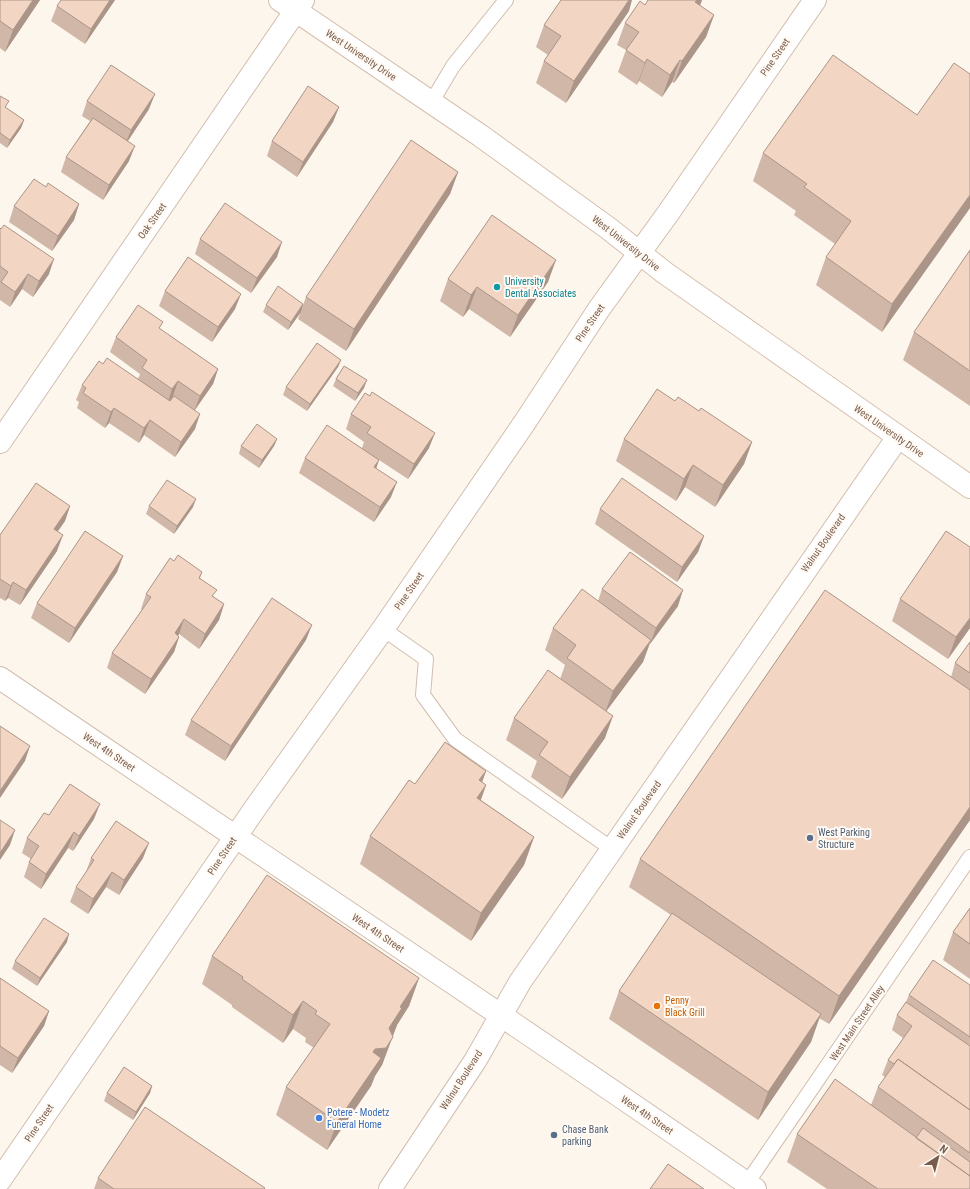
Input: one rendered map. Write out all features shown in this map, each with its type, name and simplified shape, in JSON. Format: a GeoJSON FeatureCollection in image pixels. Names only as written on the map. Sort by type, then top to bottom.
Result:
{"type":"FeatureCollection","features":[{"type":"Feature","properties":{"kind":"street","name":"Pine Street"},"geometry":{"type":"LineString","coordinates":[[0,1180],[235,837],[383,629],[525,422],[599,309],[814,0]]}},
{"type":"Feature","properties":{"kind":"street","name":"West University Drive"},"geometry":{"type":"LineString","coordinates":[[293,4],[431,103],[481,136],[608,228],[665,273],[970,487]]}},
{"type":"Feature","properties":{"kind":"street","name":"Oak Street"},"geometry":{"type":"LineString","coordinates":[[0,442],[293,4]]}},
{"type":"Feature","properties":{"kind":"street","name":"Walnut Boulevard"},"geometry":{"type":"LineString","coordinates":[[390,1189],[475,1061],[520,982],[898,437]]}},
{"type":"Feature","properties":{"kind":"street","name":"West 4th Street"},"geometry":{"type":"LineString","coordinates":[[0,678],[501,1016],[749,1187]]}},
{"type":"Feature","properties":{"kind":"lane"},"geometry":{"type":"LineString","coordinates":[[431,103],[452,66],[506,0]]}},
{"type":"Feature","properties":{"kind":"lane"},"geometry":{"type":"LineString","coordinates":[[383,629],[426,659],[422,695],[455,739],[612,849]]}},
{"type":"Feature","properties":{"kind":"lane","name":"West Main Street Alley"},"geometry":{"type":"LineString","coordinates":[[749,1187],[970,857]]}},
{"type":"Feature","properties":{"kind":"building"},"geometry":{"type":"Polygon","coordinates":[[[0,0],[33,0],[13,30],[0,21],[0,0]]]}},
{"type":"Feature","properties":{"kind":"building"},"geometry":{"type":"Polygon","coordinates":[[[61,0],[110,0],[91,29],[57,6],[61,0]]]}},
{"type":"Feature","properties":{"kind":"building"},"geometry":{"type":"Polygon","coordinates":[[[561,0],[629,0],[574,81],[544,61],[561,36],[544,25],[561,0]]]}},
{"type":"Feature","properties":{"kind":"building"},"geometry":{"type":"Polygon","coordinates":[[[648,0],[697,0],[695,2],[714,15],[682,61],[680,60],[670,75],[647,59],[645,63],[626,50],[639,32],[625,23],[640,1],[645,5],[648,0]]]}},
{"type":"Feature","properties":{"kind":"building"},"geometry":{"type":"Polygon","coordinates":[[[833,55],[917,115],[954,63],[970,74],[970,195],[892,304],[826,257],[851,221],[804,187],[807,184],[763,153],[833,55]]]}},
{"type":"Feature","properties":{"kind":"building"},"geometry":{"type":"Polygon","coordinates":[[[111,65],[155,94],[131,130],[87,101],[111,65]]]}},
{"type":"Feature","properties":{"kind":"building"},"geometry":{"type":"Polygon","coordinates":[[[308,86],[339,107],[303,162],[272,141],[308,86]]]}},
{"type":"Feature","properties":{"kind":"building"},"geometry":{"type":"Polygon","coordinates":[[[0,96],[9,101],[5,107],[24,120],[10,140],[0,133],[0,96]]]}},
{"type":"Feature","properties":{"kind":"building"},"geometry":{"type":"Polygon","coordinates":[[[93,118],[135,146],[109,185],[66,157],[93,118]]]}},
{"type":"Feature","properties":{"kind":"building"},"geometry":{"type":"Polygon","coordinates":[[[411,140],[458,172],[354,329],[306,297],[411,140]]]}},
{"type":"Feature","properties":{"kind":"building"},"geometry":{"type":"Polygon","coordinates":[[[34,179],[46,187],[48,183],[79,204],[58,236],[14,206],[34,179]]]}},
{"type":"Feature","properties":{"kind":"building"},"geometry":{"type":"Polygon","coordinates":[[[225,203],[282,242],[257,278],[200,239],[225,203]]]}},
{"type":"Feature","properties":{"kind":"building","name":"University Dental Associates"},"geometry":{"type":"Polygon","coordinates":[[[492,215],[556,260],[518,315],[477,287],[471,295],[448,279],[492,215]]]}},
{"type":"Feature","properties":{"kind":"building"},"geometry":{"type":"Polygon","coordinates":[[[4,225],[54,259],[39,281],[28,274],[15,292],[1,282],[8,272],[0,266],[0,228],[1,229],[4,225]]]}},
{"type":"Feature","properties":{"kind":"building"},"geometry":{"type":"Polygon","coordinates":[[[970,250],[970,371],[914,332],[970,250]]]}},
{"type":"Feature","properties":{"kind":"building"},"geometry":{"type":"Polygon","coordinates":[[[188,257],[241,294],[218,327],[165,291],[188,257]]]}},
{"type":"Feature","properties":{"kind":"building"},"geometry":{"type":"Polygon","coordinates":[[[278,286],[303,304],[291,322],[266,305],[278,286]]]}},
{"type":"Feature","properties":{"kind":"building"},"geometry":{"type":"Polygon","coordinates":[[[138,305],[163,322],[159,328],[218,369],[200,396],[178,381],[172,389],[142,368],[147,360],[116,337],[138,305]]]}},
{"type":"Feature","properties":{"kind":"building"},"geometry":{"type":"Polygon","coordinates":[[[317,343],[341,360],[310,404],[286,387],[317,343]]]}},
{"type":"Feature","properties":{"kind":"building"},"geometry":{"type":"Polygon","coordinates":[[[107,358],[170,401],[174,396],[200,414],[181,442],[150,420],[144,428],[114,408],[111,412],[83,393],[86,388],[82,385],[99,361],[103,364],[107,358]]]}},
{"type":"Feature","properties":{"kind":"building"},"geometry":{"type":"Polygon","coordinates":[[[344,366],[367,380],[358,393],[336,379],[344,366]]]}},
{"type":"Feature","properties":{"kind":"building"},"geometry":{"type":"Polygon","coordinates":[[[657,389],[675,401],[678,397],[699,411],[701,408],[752,442],[723,485],[693,465],[684,479],[624,439],[657,389]]]}},
{"type":"Feature","properties":{"kind":"building"},"geometry":{"type":"Polygon","coordinates":[[[372,392],[435,433],[414,464],[367,433],[371,427],[351,414],[365,393],[370,396],[372,392]]]}},
{"type":"Feature","properties":{"kind":"building"},"geometry":{"type":"Polygon","coordinates":[[[257,424],[277,439],[262,460],[241,446],[257,424]]]}},
{"type":"Feature","properties":{"kind":"building"},"geometry":{"type":"Polygon","coordinates":[[[327,425],[379,460],[374,467],[397,482],[380,507],[305,458],[327,425]]]}},
{"type":"Feature","properties":{"kind":"building"},"geometry":{"type":"Polygon","coordinates":[[[622,478],[704,536],[682,567],[600,509],[622,478]]]}},
{"type":"Feature","properties":{"kind":"building"},"geometry":{"type":"Polygon","coordinates":[[[167,480],[196,499],[177,526],[149,506],[167,480]]]}},
{"type":"Feature","properties":{"kind":"building"},"geometry":{"type":"Polygon","coordinates":[[[36,483],[70,506],[54,529],[63,535],[26,590],[13,582],[11,586],[0,579],[0,535],[36,483]]]}},
{"type":"Feature","properties":{"kind":"building"},"geometry":{"type":"Polygon","coordinates":[[[85,531],[123,556],[75,628],[37,603],[85,531]]]}},
{"type":"Feature","properties":{"kind":"building"},"geometry":{"type":"Polygon","coordinates":[[[946,531],[970,547],[970,618],[956,637],[900,599],[946,531]]]}},
{"type":"Feature","properties":{"kind":"building"},"geometry":{"type":"Polygon","coordinates":[[[630,552],[683,590],[656,628],[602,589],[630,552]]]}},
{"type":"Feature","properties":{"kind":"building"},"geometry":{"type":"Polygon","coordinates":[[[178,555],[202,572],[199,578],[217,590],[212,596],[224,604],[205,634],[184,619],[175,633],[179,637],[151,679],[112,653],[151,597],[146,594],[170,558],[174,561],[178,555]]]}},
{"type":"Feature","properties":{"kind":"building"},"geometry":{"type":"Polygon","coordinates":[[[582,589],[651,640],[613,691],[567,658],[576,645],[553,628],[582,589]]]}},
{"type":"Feature","properties":{"kind":"building","name":"West Parking Structure"},"geometry":{"type":"Polygon","coordinates":[[[825,590],[970,690],[970,807],[839,996],[640,859],[825,590]]]}},
{"type":"Feature","properties":{"kind":"building"},"geometry":{"type":"Polygon","coordinates":[[[272,598],[312,625],[231,746],[191,720],[272,598]]]}},
{"type":"Feature","properties":{"kind":"building"},"geometry":{"type":"Polygon","coordinates":[[[970,642],[970,673],[955,663],[970,642]]]}},
{"type":"Feature","properties":{"kind":"building"},"geometry":{"type":"Polygon","coordinates":[[[548,670],[613,716],[570,777],[539,755],[548,742],[514,718],[548,670]]]}},
{"type":"Feature","properties":{"kind":"building"},"geometry":{"type":"Polygon","coordinates":[[[0,726],[30,746],[0,791],[0,726]]]}},
{"type":"Feature","properties":{"kind":"building"},"geometry":{"type":"Polygon","coordinates":[[[445,742],[486,771],[479,780],[486,785],[477,798],[534,837],[481,913],[370,836],[409,780],[415,784],[445,742]]]}},
{"type":"Feature","properties":{"kind":"building"},"geometry":{"type":"Polygon","coordinates":[[[70,784],[100,804],[79,836],[74,832],[46,874],[29,862],[39,846],[27,838],[44,813],[49,815],[70,784]]]}},
{"type":"Feature","properties":{"kind":"building"},"geometry":{"type":"Polygon","coordinates":[[[0,820],[15,830],[0,853],[0,820]]]}},
{"type":"Feature","properties":{"kind":"building"},"geometry":{"type":"Polygon","coordinates":[[[116,821],[149,843],[124,880],[112,872],[93,899],[76,887],[94,860],[91,858],[116,821]]]}},
{"type":"Feature","properties":{"kind":"building"},"geometry":{"type":"Polygon","coordinates":[[[267,875],[419,978],[400,1007],[402,1008],[389,1028],[393,1037],[386,1048],[375,1049],[373,1052],[381,1058],[337,1122],[286,1087],[330,1024],[315,1014],[317,1011],[303,1001],[293,1015],[242,979],[243,977],[212,956],[267,875]]]}},
{"type":"Feature","properties":{"kind":"building"},"geometry":{"type":"Polygon","coordinates":[[[970,908],[970,944],[953,932],[970,908]]]}},
{"type":"Feature","properties":{"kind":"building"},"geometry":{"type":"Polygon","coordinates":[[[672,913],[821,1014],[768,1092],[619,991],[672,913]]]}},
{"type":"Feature","properties":{"kind":"building"},"geometry":{"type":"Polygon","coordinates":[[[44,918],[69,934],[40,978],[15,961],[44,918]]]}},
{"type":"Feature","properties":{"kind":"building"},"geometry":{"type":"Polygon","coordinates":[[[933,960],[970,985],[970,1037],[909,995],[933,960]]]}},
{"type":"Feature","properties":{"kind":"building"},"geometry":{"type":"Polygon","coordinates":[[[0,978],[49,1011],[18,1058],[0,1046],[0,978]]]}},
{"type":"Feature","properties":{"kind":"building"},"geometry":{"type":"Polygon","coordinates":[[[906,1002],[970,1046],[970,1110],[898,1059],[894,1064],[888,1060],[912,1026],[897,1015],[906,1002]]]}},
{"type":"Feature","properties":{"kind":"building"},"geometry":{"type":"Polygon","coordinates":[[[898,1059],[970,1110],[970,1153],[878,1087],[898,1059]]]}},
{"type":"Feature","properties":{"kind":"building"},"geometry":{"type":"Polygon","coordinates":[[[124,1067],[152,1086],[136,1112],[107,1093],[124,1067]]]}},
{"type":"Feature","properties":{"kind":"building"},"geometry":{"type":"Polygon","coordinates":[[[835,1079],[970,1176],[970,1189],[878,1189],[797,1134],[835,1079]]]}},
{"type":"Feature","properties":{"kind":"building"},"geometry":{"type":"Polygon","coordinates":[[[145,1107],[265,1188],[114,1189],[98,1178],[145,1107]]]}},
{"type":"Feature","properties":{"kind":"building"},"geometry":{"type":"Polygon","coordinates":[[[923,1128],[970,1162],[970,1176],[916,1138],[923,1128]]]}},
{"type":"Feature","properties":{"kind":"building"},"geometry":{"type":"Polygon","coordinates":[[[668,1164],[704,1189],[650,1189],[668,1164]]]}},
{"type":"Feature","properties":{"kind":"place","name":"University Dental Associates"},"geometry":{"type":"Point","coordinates":[497,287]}},
{"type":"Feature","properties":{"kind":"place","name":"West Parking Structure"},"geometry":{"type":"Point","coordinates":[810,838]}},
{"type":"Feature","properties":{"kind":"place","name":"Penny Black Grill"},"geometry":{"type":"Point","coordinates":[657,1006]}},
{"type":"Feature","properties":{"kind":"place","name":"Potere - Modetz Funeral Home"},"geometry":{"type":"Point","coordinates":[319,1118]}},
{"type":"Feature","properties":{"kind":"place","name":"Chase Bank parking"},"geometry":{"type":"Point","coordinates":[554,1135]}}]}
